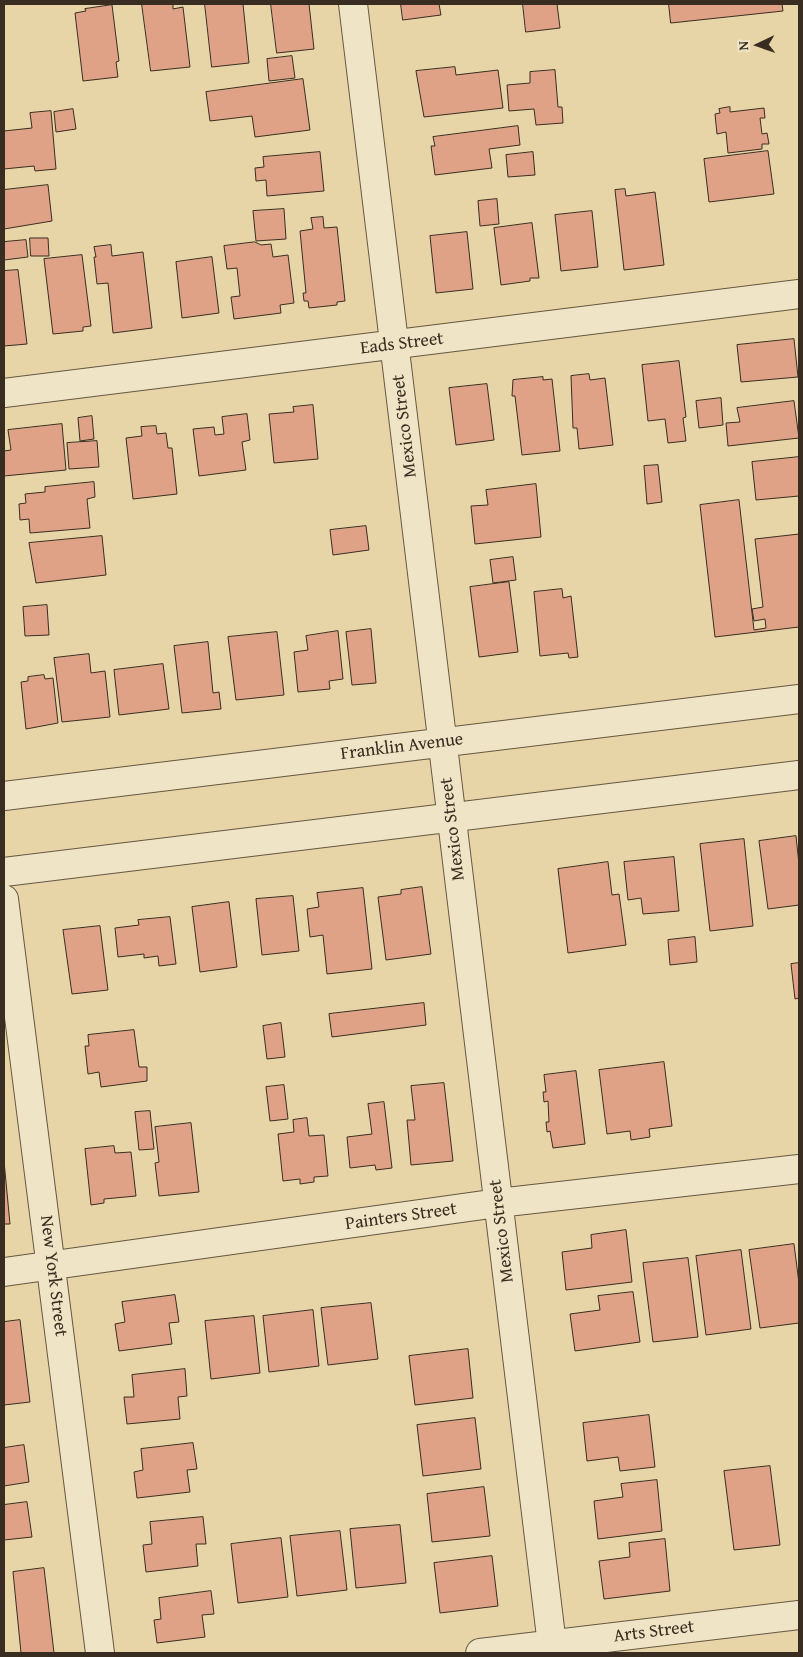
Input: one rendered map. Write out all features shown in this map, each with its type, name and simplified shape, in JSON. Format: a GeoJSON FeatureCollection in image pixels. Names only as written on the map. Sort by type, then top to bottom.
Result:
{"type":"FeatureCollection","features":[{"type":"Feature","properties":{"kind":"street","name":"Mexico Street"},"geometry":{"type":"LineString","coordinates":[[353,4],[553,1649]]}},
{"type":"Feature","properties":{"kind":"street","name":"Eads Street"},"geometry":{"type":"LineString","coordinates":[[4,393],[799,294]]}},
{"type":"Feature","properties":{"kind":"street","name":"Franklin Avenue"},"geometry":{"type":"LineString","coordinates":[[4,796],[799,699]]}},
{"type":"Feature","properties":{"kind":"street"},"geometry":{"type":"LineString","coordinates":[[4,872],[799,775]]}},
{"type":"Feature","properties":{"kind":"street","name":"New York Street"},"geometry":{"type":"LineString","coordinates":[[4,899],[100,1653]]}},
{"type":"Feature","properties":{"kind":"street","name":"Painters Street"},"geometry":{"type":"LineString","coordinates":[[4,1272],[498,1203],[799,1169]]}},
{"type":"Feature","properties":{"kind":"street","name":"Arts Street"},"geometry":{"type":"LineString","coordinates":[[480,1653],[553,1649],[799,1615]]}},
{"type":"Feature","properties":{"kind":"building"},"geometry":{"type":"Polygon","coordinates":[[[142,4],[173,4],[173,9],[183,7],[190,67],[151,71],[142,4]]]}},
{"type":"Feature","properties":{"kind":"building"},"geometry":{"type":"Polygon","coordinates":[[[205,4],[243,4],[249,63],[212,67],[205,4]]]}},
{"type":"Feature","properties":{"kind":"building"},"geometry":{"type":"Polygon","coordinates":[[[271,4],[309,4],[314,49],[277,53],[271,4]]]}},
{"type":"Feature","properties":{"kind":"building"},"geometry":{"type":"Polygon","coordinates":[[[401,4],[439,4],[441,15],[403,20],[401,4]]]}},
{"type":"Feature","properties":{"kind":"building"},"geometry":{"type":"Polygon","coordinates":[[[523,4],[557,4],[560,28],[526,32],[523,4]]]}},
{"type":"Feature","properties":{"kind":"building"},"geometry":{"type":"Polygon","coordinates":[[[669,4],[782,4],[783,11],[671,23],[669,4]]]}},
{"type":"Feature","properties":{"kind":"building"},"geometry":{"type":"Polygon","coordinates":[[[112,5],[119,61],[116,62],[118,77],[83,81],[75,13],[86,11],[85,9],[112,5]]]}},
{"type":"Feature","properties":{"kind":"building"},"geometry":{"type":"Polygon","coordinates":[[[292,56],[295,78],[269,81],[267,59],[292,56]]]}},
{"type":"Feature","properties":{"kind":"building"},"geometry":{"type":"Polygon","coordinates":[[[455,67],[456,75],[498,70],[503,108],[424,117],[416,71],[455,67]]]}},
{"type":"Feature","properties":{"kind":"building"},"geometry":{"type":"Polygon","coordinates":[[[555,70],[558,107],[562,107],[563,123],[536,125],[534,109],[509,111],[507,85],[530,83],[530,72],[555,70]]]}},
{"type":"Feature","properties":{"kind":"building"},"geometry":{"type":"Polygon","coordinates":[[[303,79],[310,130],[255,137],[252,116],[210,121],[206,92],[303,79]]]}},
{"type":"Feature","properties":{"kind":"building"},"geometry":{"type":"Polygon","coordinates":[[[730,107],[730,112],[764,108],[765,118],[760,118],[762,134],[767,133],[769,144],[762,144],[762,149],[728,153],[726,132],[717,134],[715,114],[720,113],[719,109],[730,107]]]}},
{"type":"Feature","properties":{"kind":"building"},"geometry":{"type":"Polygon","coordinates":[[[73,109],[76,129],[56,132],[54,112],[73,109]]]}},
{"type":"Feature","properties":{"kind":"building"},"geometry":{"type":"Polygon","coordinates":[[[51,111],[56,169],[35,171],[34,166],[4,169],[4,131],[32,128],[30,113],[51,111]]]}},
{"type":"Feature","properties":{"kind":"building"},"geometry":{"type":"Polygon","coordinates":[[[518,126],[520,145],[489,149],[492,168],[435,175],[431,146],[435,146],[433,137],[518,126]]]}},
{"type":"Feature","properties":{"kind":"building"},"geometry":{"type":"Polygon","coordinates":[[[768,151],[774,194],[709,202],[704,159],[768,151]]]}},
{"type":"Feature","properties":{"kind":"building"},"geometry":{"type":"Polygon","coordinates":[[[320,152],[324,191],[267,196],[266,180],[256,181],[255,168],[264,167],[263,157],[320,152]]]}},
{"type":"Feature","properties":{"kind":"building"},"geometry":{"type":"Polygon","coordinates":[[[533,152],[535,175],[508,177],[506,155],[533,152]]]}},
{"type":"Feature","properties":{"kind":"building"},"geometry":{"type":"Polygon","coordinates":[[[48,185],[52,221],[4,229],[4,190],[48,185]]]}},
{"type":"Feature","properties":{"kind":"building"},"geometry":{"type":"Polygon","coordinates":[[[625,189],[626,196],[655,192],[664,265],[624,270],[615,190],[625,189]]]}},
{"type":"Feature","properties":{"kind":"building"},"geometry":{"type":"Polygon","coordinates":[[[497,199],[499,224],[480,226],[478,201],[497,199]]]}},
{"type":"Feature","properties":{"kind":"building"},"geometry":{"type":"Polygon","coordinates":[[[284,209],[286,239],[256,241],[253,211],[284,209]]]}},
{"type":"Feature","properties":{"kind":"building"},"geometry":{"type":"Polygon","coordinates":[[[592,211],[598,267],[561,271],[555,215],[592,211]]]}},
{"type":"Feature","properties":{"kind":"building"},"geometry":{"type":"Polygon","coordinates":[[[323,217],[324,228],[337,227],[345,301],[337,302],[337,305],[309,308],[308,301],[304,301],[303,293],[306,293],[300,231],[313,229],[311,218],[323,217]]]}},
{"type":"Feature","properties":{"kind":"building"},"geometry":{"type":"Polygon","coordinates":[[[532,223],[539,278],[530,278],[530,281],[501,285],[494,228],[532,223]]]}},
{"type":"Feature","properties":{"kind":"building"},"geometry":{"type":"Polygon","coordinates":[[[467,232],[473,289],[436,293],[430,236],[467,232]]]}},
{"type":"Feature","properties":{"kind":"building"},"geometry":{"type":"Polygon","coordinates":[[[30,238],[48,238],[49,256],[31,256],[30,238]]]}},
{"type":"Feature","properties":{"kind":"building"},"geometry":{"type":"Polygon","coordinates":[[[26,240],[28,257],[4,260],[4,242],[26,240]]]}},
{"type":"Feature","properties":{"kind":"building"},"geometry":{"type":"Polygon","coordinates":[[[255,242],[261,245],[271,244],[273,257],[288,255],[294,303],[280,305],[281,313],[234,319],[231,297],[240,296],[237,268],[227,269],[224,246],[255,242]]]}},
{"type":"Feature","properties":{"kind":"building"},"geometry":{"type":"Polygon","coordinates":[[[111,245],[112,256],[143,252],[152,328],[113,333],[108,283],[97,284],[94,257],[96,257],[94,247],[111,245]]]}},
{"type":"Feature","properties":{"kind":"building"},"geometry":{"type":"Polygon","coordinates":[[[82,255],[91,326],[83,327],[83,331],[53,334],[44,259],[82,255]]]}},
{"type":"Feature","properties":{"kind":"building"},"geometry":{"type":"Polygon","coordinates":[[[212,257],[219,313],[182,318],[176,262],[212,257]]]}},
{"type":"Feature","properties":{"kind":"building"},"geometry":{"type":"Polygon","coordinates":[[[18,270],[27,344],[4,346],[4,271],[18,270]]]}},
{"type":"Feature","properties":{"kind":"building"},"geometry":{"type":"Polygon","coordinates":[[[794,339],[798,377],[741,382],[737,345],[794,339]]]}},
{"type":"Feature","properties":{"kind":"building"},"geometry":{"type":"Polygon","coordinates":[[[679,361],[686,417],[683,418],[686,441],[668,443],[665,419],[648,421],[642,365],[679,361]]]}},
{"type":"Feature","properties":{"kind":"building"},"geometry":{"type":"Polygon","coordinates":[[[589,374],[590,380],[605,378],[613,445],[579,449],[577,428],[573,428],[571,376],[589,374]]]}},
{"type":"Feature","properties":{"kind":"building"},"geometry":{"type":"Polygon","coordinates":[[[543,377],[543,380],[552,379],[560,451],[522,455],[515,396],[512,396],[513,380],[543,377]]]}},
{"type":"Feature","properties":{"kind":"building"},"geometry":{"type":"Polygon","coordinates":[[[487,384],[494,440],[456,445],[449,388],[487,384]]]}},
{"type":"Feature","properties":{"kind":"building"},"geometry":{"type":"Polygon","coordinates":[[[721,398],[723,425],[699,428],[696,401],[721,398]]]}},
{"type":"Feature","properties":{"kind":"building"},"geometry":{"type":"Polygon","coordinates":[[[794,401],[799,438],[728,446],[726,423],[740,422],[737,408],[794,401]]]}},
{"type":"Feature","properties":{"kind":"building"},"geometry":{"type":"Polygon","coordinates":[[[313,405],[318,459],[274,463],[269,414],[294,412],[293,407],[313,405]]]}},
{"type":"Feature","properties":{"kind":"building"},"geometry":{"type":"Polygon","coordinates":[[[247,414],[250,440],[242,442],[246,470],[199,476],[193,429],[214,427],[215,435],[224,434],[222,417],[247,414]]]}},
{"type":"Feature","properties":{"kind":"building"},"geometry":{"type":"Polygon","coordinates":[[[92,416],[94,439],[80,441],[78,418],[92,416]]]}},
{"type":"Feature","properties":{"kind":"building"},"geometry":{"type":"Polygon","coordinates":[[[62,424],[66,470],[4,476],[4,451],[11,450],[8,430],[62,424]]]}},
{"type":"Feature","properties":{"kind":"building"},"geometry":{"type":"Polygon","coordinates":[[[156,426],[157,434],[166,433],[168,448],[172,448],[177,494],[133,499],[126,438],[142,436],[141,427],[156,426]]]}},
{"type":"Feature","properties":{"kind":"building"},"geometry":{"type":"Polygon","coordinates":[[[97,441],[99,467],[69,469],[67,443],[97,441]]]}},
{"type":"Feature","properties":{"kind":"building"},"geometry":{"type":"Polygon","coordinates":[[[799,457],[799,496],[756,500],[752,462],[799,457]]]}},
{"type":"Feature","properties":{"kind":"building"},"geometry":{"type":"Polygon","coordinates":[[[658,465],[662,502],[647,504],[644,466],[658,465]]]}},
{"type":"Feature","properties":{"kind":"building"},"geometry":{"type":"Polygon","coordinates":[[[94,482],[95,497],[87,499],[90,528],[30,533],[29,519],[20,520],[19,504],[26,503],[25,494],[45,492],[45,487],[94,482]]]}},
{"type":"Feature","properties":{"kind":"building"},"geometry":{"type":"Polygon","coordinates":[[[536,484],[541,537],[475,544],[471,506],[488,505],[486,490],[536,484]]]}},
{"type":"Feature","properties":{"kind":"building"},"geometry":{"type":"Polygon","coordinates":[[[739,500],[754,630],[766,628],[765,619],[754,621],[752,609],[763,607],[755,539],[799,534],[799,627],[715,637],[700,505],[739,500]]]}},
{"type":"Feature","properties":{"kind":"building"},"geometry":{"type":"Polygon","coordinates":[[[366,526],[369,550],[333,555],[330,530],[366,526]]]}},
{"type":"Feature","properties":{"kind":"building"},"geometry":{"type":"Polygon","coordinates":[[[102,536],[106,575],[36,583],[29,543],[102,536]]]}},
{"type":"Feature","properties":{"kind":"building"},"geometry":{"type":"Polygon","coordinates":[[[513,557],[516,580],[493,583],[490,560],[513,557]]]}},
{"type":"Feature","properties":{"kind":"building"},"geometry":{"type":"Polygon","coordinates":[[[509,582],[518,652],[479,657],[470,587],[509,582]]]}},
{"type":"Feature","properties":{"kind":"building"},"geometry":{"type":"Polygon","coordinates":[[[562,589],[563,598],[571,596],[578,657],[569,658],[568,653],[540,656],[534,592],[562,589]]]}},
{"type":"Feature","properties":{"kind":"building"},"geometry":{"type":"Polygon","coordinates":[[[47,605],[49,635],[25,636],[23,607],[47,605]]]}},
{"type":"Feature","properties":{"kind":"building"},"geometry":{"type":"Polygon","coordinates":[[[371,629],[376,683],[352,685],[346,632],[371,629]]]}},
{"type":"Feature","properties":{"kind":"building"},"geometry":{"type":"Polygon","coordinates":[[[338,631],[343,679],[329,681],[330,689],[298,692],[294,652],[308,650],[306,636],[338,631]]]}},
{"type":"Feature","properties":{"kind":"building"},"geometry":{"type":"Polygon","coordinates":[[[277,632],[284,695],[236,700],[228,637],[277,632]]]}},
{"type":"Feature","properties":{"kind":"building"},"geometry":{"type":"Polygon","coordinates":[[[208,642],[213,693],[219,692],[221,709],[182,713],[174,646],[208,642]]]}},
{"type":"Feature","properties":{"kind":"building"},"geometry":{"type":"Polygon","coordinates":[[[89,654],[91,673],[105,671],[110,717],[62,722],[54,658],[89,654]]]}},
{"type":"Feature","properties":{"kind":"building"},"geometry":{"type":"Polygon","coordinates":[[[163,664],[169,709],[119,715],[114,670],[163,664]]]}},
{"type":"Feature","properties":{"kind":"building"},"geometry":{"type":"Polygon","coordinates":[[[44,675],[45,679],[53,678],[58,723],[26,729],[21,682],[28,681],[28,677],[44,675]]]}},
{"type":"Feature","properties":{"kind":"building"},"geometry":{"type":"Polygon","coordinates":[[[796,836],[799,864],[799,905],[768,909],[759,841],[796,836]]]}},
{"type":"Feature","properties":{"kind":"building"},"geometry":{"type":"Polygon","coordinates":[[[744,839],[753,926],[710,931],[700,844],[744,839]]]}},
{"type":"Feature","properties":{"kind":"building"},"geometry":{"type":"Polygon","coordinates":[[[674,857],[679,911],[643,914],[641,898],[628,900],[624,862],[674,857]]]}},
{"type":"Feature","properties":{"kind":"building"},"geometry":{"type":"Polygon","coordinates":[[[608,862],[612,895],[619,894],[626,945],[568,953],[558,869],[608,862]]]}},
{"type":"Feature","properties":{"kind":"building"},"geometry":{"type":"Polygon","coordinates":[[[422,887],[431,954],[386,960],[378,897],[401,894],[401,890],[422,887]]]}},
{"type":"Feature","properties":{"kind":"building"},"geometry":{"type":"Polygon","coordinates":[[[363,888],[372,969],[327,974],[323,935],[310,937],[307,909],[319,907],[317,893],[363,888]]]}},
{"type":"Feature","properties":{"kind":"building"},"geometry":{"type":"Polygon","coordinates":[[[293,896],[299,951],[262,955],[256,899],[293,896]]]}},
{"type":"Feature","properties":{"kind":"building"},"geometry":{"type":"Polygon","coordinates":[[[229,902],[237,967],[200,972],[192,907],[229,902]]]}},
{"type":"Feature","properties":{"kind":"building"},"geometry":{"type":"Polygon","coordinates":[[[170,917],[176,964],[159,966],[158,956],[144,958],[144,954],[118,957],[115,928],[139,925],[138,920],[170,917]]]}},
{"type":"Feature","properties":{"kind":"building"},"geometry":{"type":"Polygon","coordinates":[[[100,926],[108,990],[72,994],[63,930],[100,926]]]}},
{"type":"Feature","properties":{"kind":"building"},"geometry":{"type":"Polygon","coordinates":[[[695,937],[697,962],[670,965],[668,940],[695,937]]]}},
{"type":"Feature","properties":{"kind":"building"},"geometry":{"type":"Polygon","coordinates":[[[799,963],[799,998],[795,999],[791,964],[799,963]]]}},
{"type":"Feature","properties":{"kind":"building"},"geometry":{"type":"Polygon","coordinates":[[[424,1003],[426,1025],[332,1037],[329,1014],[424,1003]]]}},
{"type":"Feature","properties":{"kind":"building"},"geometry":{"type":"Polygon","coordinates":[[[281,1023],[285,1057],[267,1059],[263,1026],[281,1023]]]}},
{"type":"Feature","properties":{"kind":"building"},"geometry":{"type":"Polygon","coordinates":[[[134,1030],[139,1067],[147,1067],[147,1081],[101,1087],[99,1072],[88,1074],[85,1046],[89,1046],[88,1035],[134,1030]]]}},
{"type":"Feature","properties":{"kind":"building"},"geometry":{"type":"Polygon","coordinates":[[[664,1062],[672,1126],[649,1129],[650,1137],[631,1140],[630,1131],[607,1134],[599,1070],[664,1062]]]}},
{"type":"Feature","properties":{"kind":"building"},"geometry":{"type":"Polygon","coordinates":[[[576,1071],[585,1144],[553,1148],[550,1131],[547,1132],[546,1122],[549,1122],[548,1101],[544,1102],[543,1092],[546,1092],[544,1075],[576,1071]]]}},
{"type":"Feature","properties":{"kind":"building"},"geometry":{"type":"Polygon","coordinates":[[[444,1083],[453,1161],[411,1165],[407,1120],[415,1120],[411,1086],[444,1083]]]}},
{"type":"Feature","properties":{"kind":"building"},"geometry":{"type":"Polygon","coordinates":[[[284,1085],[288,1119],[270,1121],[266,1087],[284,1085]]]}},
{"type":"Feature","properties":{"kind":"building"},"geometry":{"type":"Polygon","coordinates":[[[384,1102],[392,1168],[376,1170],[375,1165],[350,1168],[347,1137],[372,1134],[368,1104],[384,1102]]]}},
{"type":"Feature","properties":{"kind":"building"},"geometry":{"type":"Polygon","coordinates":[[[150,1111],[154,1149],[139,1150],[135,1112],[150,1111]]]}},
{"type":"Feature","properties":{"kind":"building"},"geometry":{"type":"Polygon","coordinates":[[[307,1118],[309,1136],[324,1135],[328,1176],[314,1177],[314,1182],[300,1184],[300,1179],[283,1181],[278,1134],[294,1132],[293,1120],[307,1118]]]}},
{"type":"Feature","properties":{"kind":"building"},"geometry":{"type":"Polygon","coordinates":[[[191,1123],[199,1192],[159,1196],[155,1163],[159,1162],[155,1127],[191,1123]]]}},
{"type":"Feature","properties":{"kind":"building"},"geometry":{"type":"Polygon","coordinates":[[[114,1146],[115,1153],[131,1152],[136,1196],[104,1199],[104,1203],[91,1205],[85,1149],[114,1146]]]}},
{"type":"Feature","properties":{"kind":"building"},"geometry":{"type":"Polygon","coordinates":[[[4,1161],[10,1224],[4,1224],[4,1161]]]}},
{"type":"Feature","properties":{"kind":"building"},"geometry":{"type":"Polygon","coordinates":[[[626,1230],[632,1282],[566,1290],[562,1252],[592,1248],[591,1235],[626,1230]]]}},
{"type":"Feature","properties":{"kind":"building"},"geometry":{"type":"Polygon","coordinates":[[[794,1244],[799,1283],[799,1323],[760,1328],[749,1250],[794,1244]]]}},
{"type":"Feature","properties":{"kind":"building"},"geometry":{"type":"Polygon","coordinates":[[[741,1250],[751,1329],[706,1335],[696,1256],[741,1250]]]}},
{"type":"Feature","properties":{"kind":"building"},"geometry":{"type":"Polygon","coordinates":[[[688,1258],[698,1337],[653,1342],[643,1263],[688,1258]]]}},
{"type":"Feature","properties":{"kind":"building"},"geometry":{"type":"Polygon","coordinates":[[[633,1292],[640,1342],[575,1351],[570,1314],[600,1310],[598,1296],[633,1292]]]}},
{"type":"Feature","properties":{"kind":"building"},"geometry":{"type":"Polygon","coordinates":[[[175,1295],[179,1322],[169,1323],[172,1344],[119,1351],[115,1324],[125,1322],[122,1302],[175,1295]]]}},
{"type":"Feature","properties":{"kind":"building"},"geometry":{"type":"Polygon","coordinates":[[[371,1303],[378,1359],[328,1365],[321,1308],[371,1303]]]}},
{"type":"Feature","properties":{"kind":"building"},"geometry":{"type":"Polygon","coordinates":[[[313,1310],[319,1366],[269,1372],[263,1316],[313,1310]]]}},
{"type":"Feature","properties":{"kind":"building"},"geometry":{"type":"Polygon","coordinates":[[[254,1316],[260,1373],[211,1379],[205,1321],[254,1316]]]}},
{"type":"Feature","properties":{"kind":"building"},"geometry":{"type":"Polygon","coordinates":[[[20,1320],[30,1402],[4,1405],[4,1322],[20,1320]]]}},
{"type":"Feature","properties":{"kind":"building"},"geometry":{"type":"Polygon","coordinates":[[[468,1349],[473,1398],[415,1405],[409,1356],[468,1349]]]}},
{"type":"Feature","properties":{"kind":"building"},"geometry":{"type":"Polygon","coordinates":[[[185,1369],[187,1396],[178,1397],[180,1419],[127,1424],[124,1397],[134,1397],[132,1375],[185,1369]]]}},
{"type":"Feature","properties":{"kind":"building"},"geometry":{"type":"Polygon","coordinates":[[[649,1415],[655,1467],[620,1471],[618,1457],[587,1461],[583,1423],[649,1415]]]}},
{"type":"Feature","properties":{"kind":"building"},"geometry":{"type":"Polygon","coordinates":[[[475,1418],[481,1469],[423,1476],[417,1425],[475,1418]]]}},
{"type":"Feature","properties":{"kind":"building"},"geometry":{"type":"Polygon","coordinates":[[[193,1443],[197,1469],[187,1470],[190,1492],[137,1498],[134,1472],[143,1470],[141,1449],[193,1443]]]}},
{"type":"Feature","properties":{"kind":"building"},"geometry":{"type":"Polygon","coordinates":[[[24,1445],[29,1482],[4,1486],[4,1448],[24,1445]]]}},
{"type":"Feature","properties":{"kind":"building"},"geometry":{"type":"Polygon","coordinates":[[[770,1466],[780,1545],[734,1550],[724,1471],[770,1466]]]}},
{"type":"Feature","properties":{"kind":"building"},"geometry":{"type":"Polygon","coordinates":[[[657,1480],[662,1531],[598,1539],[594,1501],[623,1497],[621,1484],[657,1480]]]}},
{"type":"Feature","properties":{"kind":"building"},"geometry":{"type":"Polygon","coordinates":[[[484,1487],[490,1536],[432,1542],[427,1494],[484,1487]]]}},
{"type":"Feature","properties":{"kind":"building"},"geometry":{"type":"Polygon","coordinates":[[[27,1502],[32,1537],[4,1540],[4,1505],[27,1502]]]}},
{"type":"Feature","properties":{"kind":"building"},"geometry":{"type":"Polygon","coordinates":[[[203,1517],[206,1544],[196,1544],[198,1566],[146,1572],[143,1545],[152,1544],[150,1522],[203,1517]]]}},
{"type":"Feature","properties":{"kind":"building"},"geometry":{"type":"Polygon","coordinates":[[[400,1525],[406,1583],[356,1588],[350,1529],[400,1525]]]}},
{"type":"Feature","properties":{"kind":"building"},"geometry":{"type":"Polygon","coordinates":[[[340,1531],[347,1590],[297,1596],[290,1536],[340,1531]]]}},
{"type":"Feature","properties":{"kind":"building"},"geometry":{"type":"Polygon","coordinates":[[[281,1538],[288,1597],[238,1603],[231,1544],[281,1538]]]}},
{"type":"Feature","properties":{"kind":"building"},"geometry":{"type":"Polygon","coordinates":[[[665,1539],[670,1591],[604,1599],[599,1561],[630,1557],[629,1543],[665,1539]]]}},
{"type":"Feature","properties":{"kind":"building"},"geometry":{"type":"Polygon","coordinates":[[[492,1556],[498,1606],[440,1613],[434,1563],[492,1556]]]}},
{"type":"Feature","properties":{"kind":"building"},"geometry":{"type":"Polygon","coordinates":[[[44,1568],[54,1653],[21,1653],[13,1572],[44,1568]]]}},
{"type":"Feature","properties":{"kind":"building"},"geometry":{"type":"Polygon","coordinates":[[[211,1591],[214,1614],[202,1615],[205,1637],[157,1643],[154,1620],[161,1619],[159,1598],[211,1591]]]}}]}
